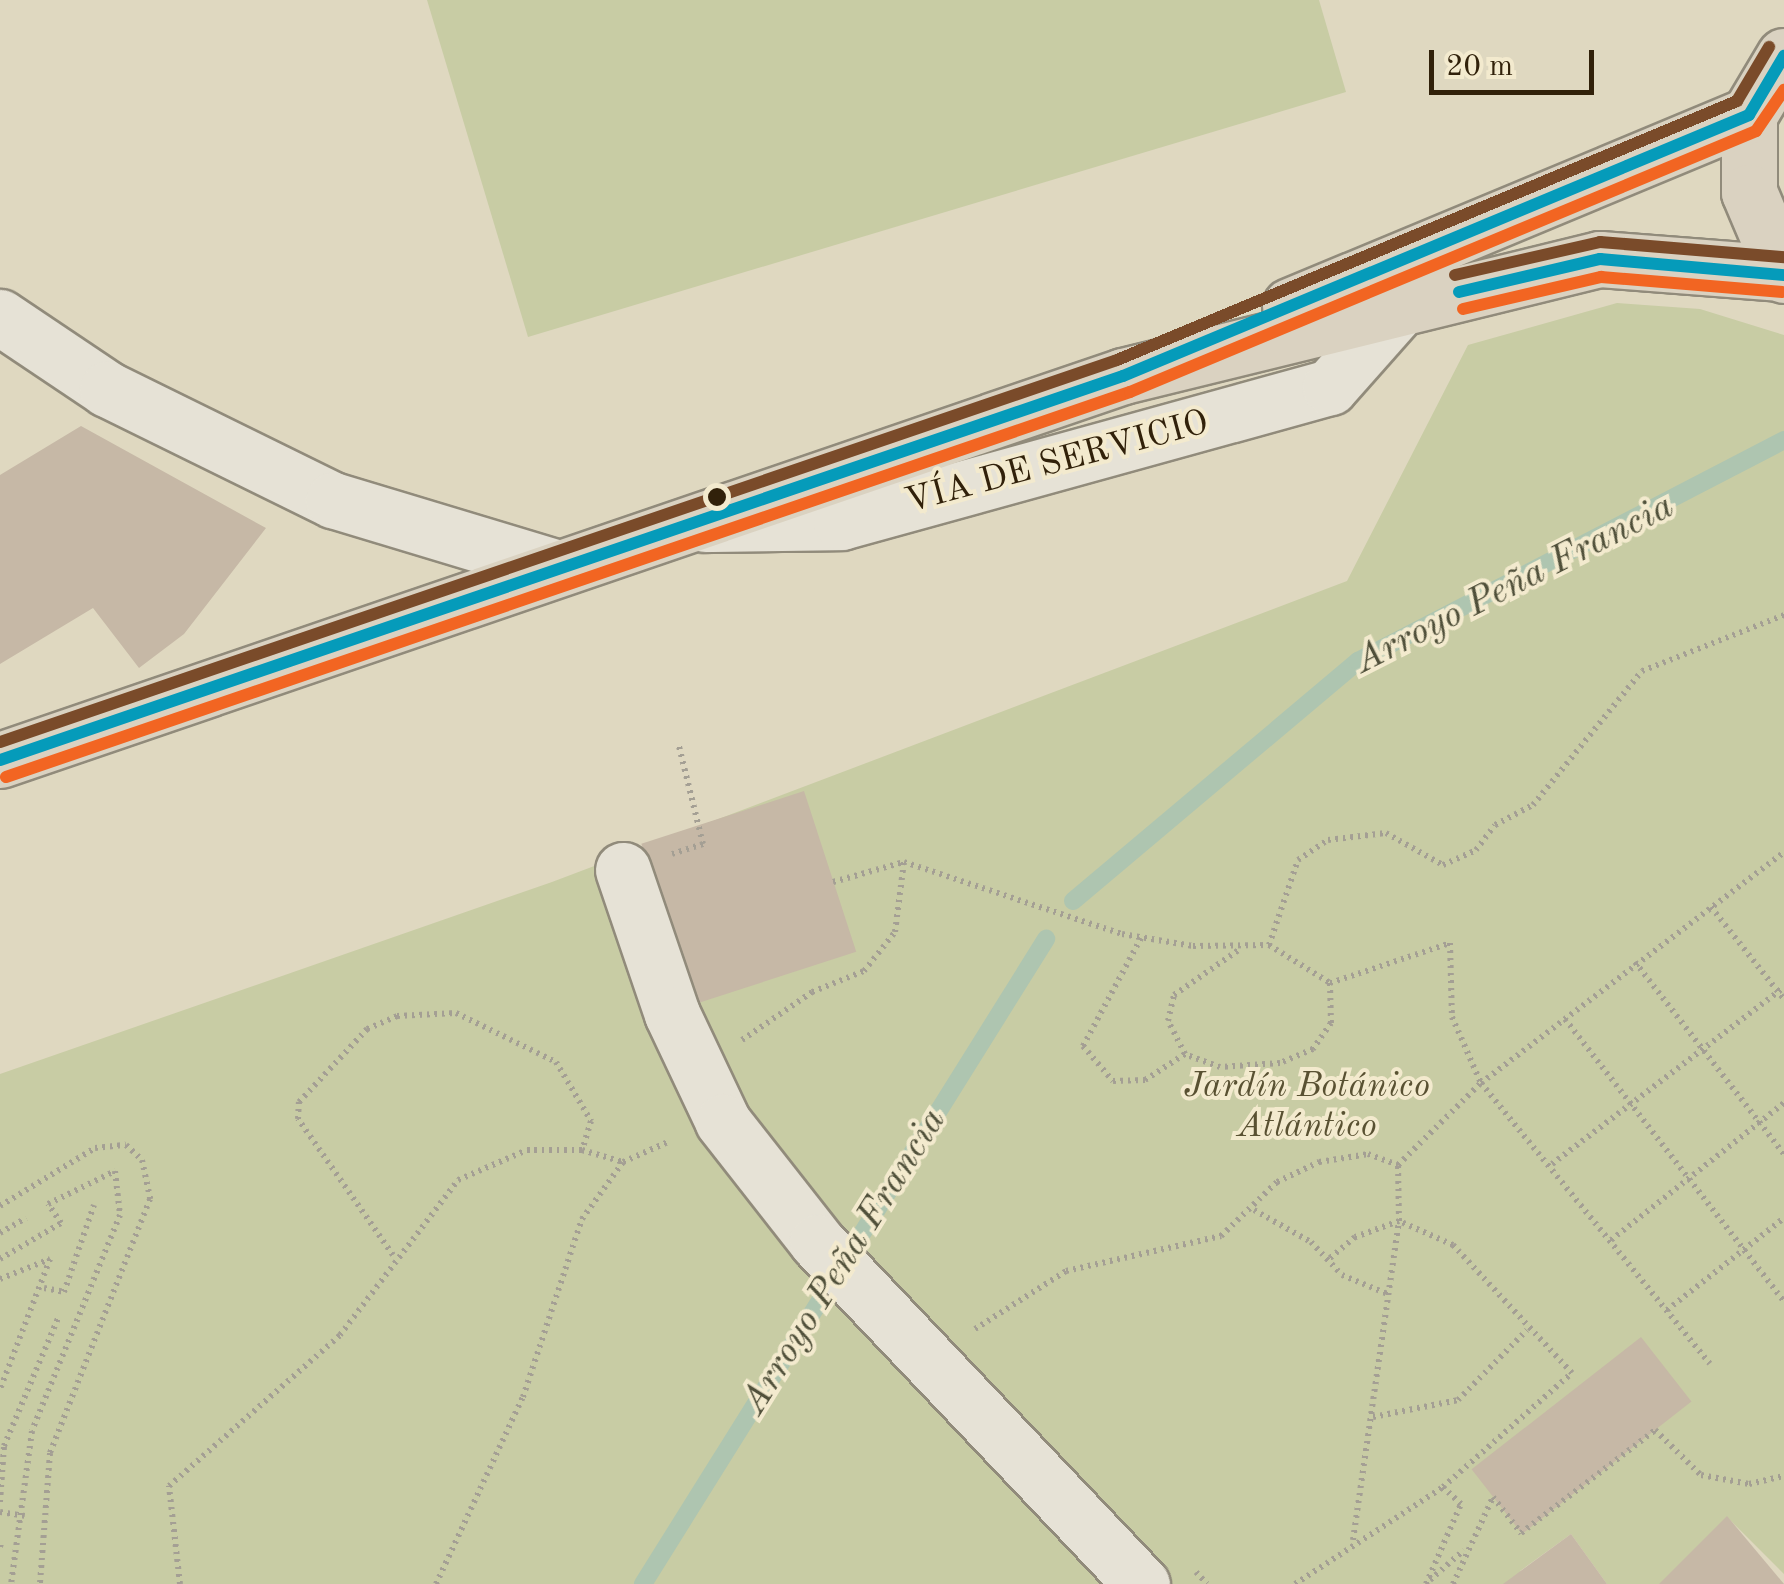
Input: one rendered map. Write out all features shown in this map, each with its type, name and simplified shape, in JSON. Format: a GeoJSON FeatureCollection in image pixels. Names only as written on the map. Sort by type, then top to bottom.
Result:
{"type":"FeatureCollection","features":[{"type":"Feature","properties":{"kind":"highway"},"geometry":{"type":"LineString","coordinates":[[1123,376],[1600,258],[1782,274],[1749,192],[1749,115],[1784,56]]}},
{"type":"Feature","properties":{"kind":"highway"},"geometry":{"type":"LineString","coordinates":[[0,760],[677,525],[1123,376],[1749,115]]}},
{"type":"Feature","properties":{"kind":"street","name":"VÍA DE SERVICIO"},"geometry":{"type":"LineString","coordinates":[[677,525],[841,522],[1330,387],[1400,308]]}},
{"type":"Feature","properties":{"kind":"street"},"geometry":{"type":"LineString","coordinates":[[0,317],[107,389],[332,500],[558,568]]}},
{"type":"Feature","properties":{"kind":"street"},"geometry":{"type":"LineString","coordinates":[[624,870],[712,1100],[817,1242],[874,1301],[1161,1570]]}},
{"type":"Feature","properties":{"kind":"path"},"geometry":{"type":"LineString","coordinates":[[1269,945],[1298,860],[1328,840],[1386,833],[1443,865],[1476,850],[1495,825],[1533,805],[1642,671],[1784,615]]}},
{"type":"Feature","properties":{"kind":"path"},"geometry":{"type":"LineString","coordinates":[[679,746],[702,824]]}},
{"type":"Feature","properties":{"kind":"path"},"geometry":{"type":"LineString","coordinates":[[1353,1540],[1399,1221],[1398,1165],[1482,1083],[1635,962],[1784,852]]}},
{"type":"Feature","properties":{"kind":"path"},"geometry":{"type":"LineString","coordinates":[[833,882],[904,862],[1142,938],[1240,949],[1269,945],[1330,983]]}},
{"type":"Feature","properties":{"kind":"path"},"geometry":{"type":"LineString","coordinates":[[436,1584],[523,1396],[582,1220],[623,1162],[712,1100],[812,992],[864,971],[895,932],[904,862]]}},
{"type":"Feature","properties":{"kind":"path"},"geometry":{"type":"LineString","coordinates":[[1711,906],[1781,989],[1784,1000]]}},
{"type":"Feature","properties":{"kind":"path"},"geometry":{"type":"LineString","coordinates":[[1142,938],[1083,1046],[1112,1081],[1145,1080],[1185,1054]]}},
{"type":"Feature","properties":{"kind":"path"},"geometry":{"type":"LineString","coordinates":[[1330,983],[1450,943],[1452,1017],[1482,1083],[1552,1164],[1710,1364]]}},
{"type":"Feature","properties":{"kind":"path"},"geometry":{"type":"LineString","coordinates":[[1240,949],[1174,995],[1168,1021],[1185,1054],[1220,1068],[1280,1063],[1313,1049],[1331,1023],[1330,983]]}},
{"type":"Feature","properties":{"kind":"path"},"geometry":{"type":"LineString","coordinates":[[1635,962],[1784,1154]]}},
{"type":"Feature","properties":{"kind":"path"},"geometry":{"type":"LineString","coordinates":[[1552,1164],[1781,989]]}},
{"type":"Feature","properties":{"kind":"path"},"geometry":{"type":"LineString","coordinates":[[393,1255],[298,1119],[299,1102],[367,1029],[398,1016],[456,1013],[556,1062],[591,1121],[582,1150]]}},
{"type":"Feature","properties":{"kind":"path"},"geometry":{"type":"LineString","coordinates":[[1565,1020],[1784,1301]]}},
{"type":"Feature","properties":{"kind":"path"},"geometry":{"type":"LineString","coordinates":[[1611,1240],[1784,1103]]}},
{"type":"Feature","properties":{"kind":"path"},"geometry":{"type":"LineString","coordinates":[[0,1206],[95,1148],[126,1145],[142,1160],[150,1200],[50,1452],[40,1584]]}},
{"type":"Feature","properties":{"kind":"path"},"geometry":{"type":"LineString","coordinates":[[180,1584],[170,1486],[340,1335],[393,1255],[458,1180],[528,1150],[582,1150],[623,1162]]}},
{"type":"Feature","properties":{"kind":"path"},"geometry":{"type":"LineString","coordinates":[[985,1344],[972,1330],[1066,1271],[1179,1252],[1254,1210],[1278,1182],[1319,1162],[1368,1154],[1398,1165]]}},
{"type":"Feature","properties":{"kind":"path"},"geometry":{"type":"LineString","coordinates":[[0,1259],[61,1223],[48,1204],[115,1171],[120,1215],[32,1430],[25,1516],[11,1584]]}},
{"type":"Feature","properties":{"kind":"path"},"geometry":{"type":"LineString","coordinates":[[44,1288],[64,1292],[94,1206]]}},
{"type":"Feature","properties":{"kind":"path"},"geometry":{"type":"LineString","coordinates":[[1254,1210],[1328,1260],[1390,1295]]}},
{"type":"Feature","properties":{"kind":"path"},"geometry":{"type":"LineString","coordinates":[[0,1233],[26,1218]]}},
{"type":"Feature","properties":{"kind":"path"},"geometry":{"type":"LineString","coordinates":[[1667,1310],[1784,1218]]}},
{"type":"Feature","properties":{"kind":"path"},"geometry":{"type":"LineString","coordinates":[[1295,1584],[1353,1540],[1444,1487],[1572,1374],[1454,1245],[1399,1221],[1355,1237],[1328,1260]]}},
{"type":"Feature","properties":{"kind":"path"},"geometry":{"type":"LineString","coordinates":[[0,1278],[50,1259],[44,1288],[0,1388]]}},
{"type":"Feature","properties":{"kind":"path"},"geometry":{"type":"LineString","coordinates":[[0,1502],[4,1446],[59,1316]]}},
{"type":"Feature","properties":{"kind":"path"},"geometry":{"type":"LineString","coordinates":[[1373,1417],[1458,1400],[1528,1330]]}},
{"type":"Feature","properties":{"kind":"path"},"geometry":{"type":"LineString","coordinates":[[1453,1584],[1465,1549],[1493,1497],[1522,1533],[1655,1430],[1701,1475],[1748,1484],[1784,1476]]}},
{"type":"Feature","properties":{"kind":"path"},"geometry":{"type":"LineString","coordinates":[[1426,1584],[1461,1504],[1444,1487]]}},
{"type":"Feature","properties":{"kind":"path"},"geometry":{"type":"LineString","coordinates":[[0,1512],[25,1516]]}},
{"type":"Feature","properties":{"kind":"path"},"geometry":{"type":"LineString","coordinates":[[1426,1584],[1448,1554],[1465,1549]]}},
{"type":"Feature","properties":{"kind":"path"},"geometry":{"type":"LineString","coordinates":[[1161,1570],[1208,1584]]}},
{"type":"Feature","properties":{"kind":"green space"},"geometry":{"type":"Polygon","coordinates":[[[427,0],[1319,0],[1346,92],[528,337],[427,0]]]}},
{"type":"Feature","properties":{"kind":"green space","name":"Jardín Botánico Atlántico"},"geometry":{"type":"Polygon","coordinates":[[[1617,303],[1700,309],[1784,335],[1784,1574],[1727,1517],[1687,1584],[1607,1584],[1571,1534],[1520,1571],[1529,1584],[0,1584],[0,1074],[552,882],[1347,581],[1468,345],[1617,303]]]}},
{"type":"Feature","properties":{"kind":"building"},"geometry":{"type":"Polygon","coordinates":[[[81,426],[266,528],[184,634],[139,668],[93,608],[0,664],[0,475],[81,426]]]}},
{"type":"Feature","properties":{"kind":"building"},"geometry":{"type":"Polygon","coordinates":[[[804,791],[856,952],[694,1005],[641,844],[804,791]]]}},
{"type":"Feature","properties":{"kind":"building"},"geometry":{"type":"Polygon","coordinates":[[[1641,1337],[1691,1402],[1522,1534],[1472,1469],[1641,1337]]]}},
{"type":"Feature","properties":{"kind":"building"},"geometry":{"type":"Polygon","coordinates":[[[1727,1516],[1784,1584],[1659,1584],[1727,1516]]]}},
{"type":"Feature","properties":{"kind":"building"},"geometry":{"type":"Polygon","coordinates":[[[1571,1534],[1607,1584],[1503,1584],[1571,1534]]]}},
{"type":"Feature","properties":{"kind":"waterway","name":"Arroyo Peña Francia"},"geometry":{"type":"LineString","coordinates":[[1073,901],[1358,661],[1784,440]]}},
{"type":"Feature","properties":{"kind":"waterway","name":"Arroyo Peña Francia"},"geometry":{"type":"LineString","coordinates":[[643,1584],[1046,939]]}},
{"type":"Feature","properties":{"kind":"transit line"},"geometry":{"type":"LineString","coordinates":[[0,742],[1117,360],[1737,101],[1769,47]]}},
{"type":"Feature","properties":{"kind":"transit line"},"geometry":{"type":"LineString","coordinates":[[0,760],[1123,376],[1749,115],[1784,56]]}},
{"type":"Feature","properties":{"kind":"transit line"},"geometry":{"type":"LineString","coordinates":[[6,777],[1130,392],[1756,131],[1784,90]]}},
{"type":"Feature","properties":{"kind":"transit line"},"geometry":{"type":"LineString","coordinates":[[1455,275],[1600,242],[1784,257]]}},
{"type":"Feature","properties":{"kind":"transit line"},"geometry":{"type":"LineString","coordinates":[[1459,292],[1600,259],[1784,275]]}},
{"type":"Feature","properties":{"kind":"transit line"},"geometry":{"type":"LineString","coordinates":[[1463,309],[1601,277],[1782,292]]}}]}
